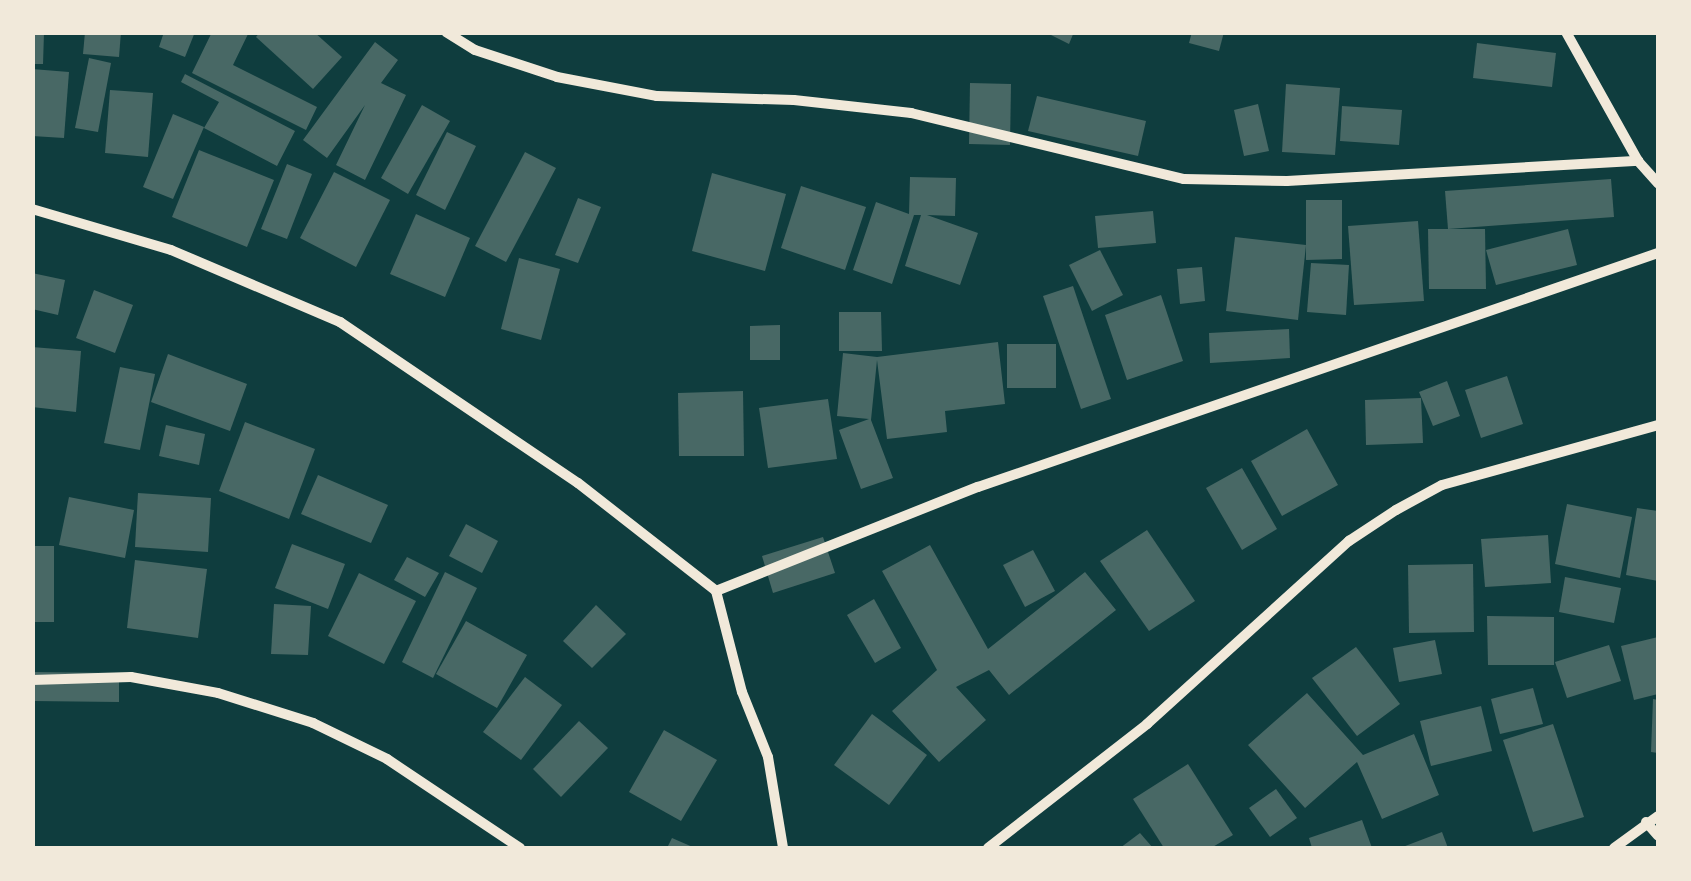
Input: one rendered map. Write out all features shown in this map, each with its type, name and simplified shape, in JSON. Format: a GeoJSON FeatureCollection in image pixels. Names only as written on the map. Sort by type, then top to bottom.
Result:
{"type":"FeatureCollection","features":[{"type":"Feature","properties":{"kind":"street"},"geometry":{"type":"LineString","coordinates":[[446,32],[475,50],[557,77],[657,96],[794,100],[910,114],[1184,179],[1287,181],[1638,161]]}},
{"type":"Feature","properties":{"kind":"street"},"geometry":{"type":"LineString","coordinates":[[1566,32],[1638,161],[1658,183]]}},
{"type":"Feature","properties":{"kind":"street"},"geometry":{"type":"LineString","coordinates":[[32,209],[171,250],[340,322],[562,472],[716,591],[742,692],[768,757],[783,848]]}},
{"type":"Feature","properties":{"kind":"street"},"geometry":{"type":"LineString","coordinates":[[716,591],[978,487],[1658,254]]}},
{"type":"Feature","properties":{"kind":"street"},"geometry":{"type":"LineString","coordinates":[[988,848],[1146,724],[1349,541],[1396,510],[1442,485],[1658,425]]}},
{"type":"Feature","properties":{"kind":"street"},"geometry":{"type":"LineString","coordinates":[[32,680],[132,677],[218,693],[313,723],[402,768],[520,848]]}},
{"type":"Feature","properties":{"kind":"street"},"geometry":{"type":"LineString","coordinates":[[1614,848],[1658,816]]}},
{"type":"Feature","properties":{"kind":"street"},"geometry":{"type":"LineString","coordinates":[[1646,822],[1658,836]]}},
{"type":"Feature","properties":{"kind":"building"},"geometry":{"type":"Polygon","coordinates":[[[32,32],[44,32],[43,64],[32,64],[32,32]]]}},
{"type":"Feature","properties":{"kind":"building"},"geometry":{"type":"Polygon","coordinates":[[[85,32],[121,32],[119,57],[83,54],[85,32]]]}},
{"type":"Feature","properties":{"kind":"building"},"geometry":{"type":"Polygon","coordinates":[[[164,32],[195,32],[185,57],[159,47],[164,32]]]}},
{"type":"Feature","properties":{"kind":"building"},"geometry":{"type":"Polygon","coordinates":[[[212,32],[249,32],[233,65],[317,107],[306,130],[192,73],[212,32]]]}},
{"type":"Feature","properties":{"kind":"building"},"geometry":{"type":"Polygon","coordinates":[[[260,32],[314,32],[342,57],[313,89],[256,37],[260,32]]]}},
{"type":"Feature","properties":{"kind":"building"},"geometry":{"type":"Polygon","coordinates":[[[1045,32],[1074,32],[1069,44],[1045,32]]]}},
{"type":"Feature","properties":{"kind":"building"},"geometry":{"type":"Polygon","coordinates":[[[1192,32],[1224,32],[1219,51],[1189,43],[1192,32]]]}},
{"type":"Feature","properties":{"kind":"building"},"geometry":{"type":"Polygon","coordinates":[[[375,42],[398,60],[381,83],[406,95],[365,180],[336,165],[365,105],[327,158],[303,140],[375,42]]]}},
{"type":"Feature","properties":{"kind":"building"},"geometry":{"type":"Polygon","coordinates":[[[1477,43],[1556,53],[1552,87],[1473,78],[1477,43]]]}},
{"type":"Feature","properties":{"kind":"building"},"geometry":{"type":"Polygon","coordinates":[[[89,58],[111,63],[98,132],[75,128],[89,58]]]}},
{"type":"Feature","properties":{"kind":"building"},"geometry":{"type":"Polygon","coordinates":[[[32,69],[69,72],[64,138],[32,136],[32,69]]]}},
{"type":"Feature","properties":{"kind":"building"},"geometry":{"type":"Polygon","coordinates":[[[185,74],[295,131],[277,166],[204,128],[219,102],[181,82],[185,74]]]}},
{"type":"Feature","properties":{"kind":"building"},"geometry":{"type":"Polygon","coordinates":[[[970,83],[1011,84],[1010,145],[969,144],[970,83]]]}},
{"type":"Feature","properties":{"kind":"building"},"geometry":{"type":"Polygon","coordinates":[[[1286,84],[1340,88],[1335,155],[1282,152],[1286,84]]]}},
{"type":"Feature","properties":{"kind":"building"},"geometry":{"type":"Polygon","coordinates":[[[110,90],[153,93],[148,157],[105,153],[110,90]]]}},
{"type":"Feature","properties":{"kind":"building"},"geometry":{"type":"Polygon","coordinates":[[[1037,96],[1146,121],[1138,156],[1028,131],[1037,96]]]}},
{"type":"Feature","properties":{"kind":"building"},"geometry":{"type":"Polygon","coordinates":[[[1258,104],[1269,151],[1244,156],[1234,110],[1258,104]]]}},
{"type":"Feature","properties":{"kind":"building"},"geometry":{"type":"Polygon","coordinates":[[[422,105],[450,121],[408,194],[381,178],[422,105]]]}},
{"type":"Feature","properties":{"kind":"building"},"geometry":{"type":"Polygon","coordinates":[[[1342,106],[1402,110],[1399,145],[1340,141],[1342,106]]]}},
{"type":"Feature","properties":{"kind":"building"},"geometry":{"type":"Polygon","coordinates":[[[173,114],[204,127],[173,199],[143,187],[173,114]]]}},
{"type":"Feature","properties":{"kind":"building"},"geometry":{"type":"Polygon","coordinates":[[[447,132],[476,146],[445,210],[416,195],[447,132]]]}},
{"type":"Feature","properties":{"kind":"building"},"geometry":{"type":"Polygon","coordinates":[[[199,150],[274,180],[247,247],[172,217],[199,150]]]}},
{"type":"Feature","properties":{"kind":"building"},"geometry":{"type":"Polygon","coordinates":[[[525,152],[556,168],[506,262],[475,246],[525,152]]]}},
{"type":"Feature","properties":{"kind":"building"},"geometry":{"type":"Polygon","coordinates":[[[287,164],[312,174],[287,239],[261,229],[287,164]]]}},
{"type":"Feature","properties":{"kind":"building"},"geometry":{"type":"Polygon","coordinates":[[[334,172],[390,200],[356,267],[300,238],[334,172]]]}},
{"type":"Feature","properties":{"kind":"building"},"geometry":{"type":"Polygon","coordinates":[[[712,173],[786,194],[765,271],[692,251],[712,173]]]}},
{"type":"Feature","properties":{"kind":"building"},"geometry":{"type":"Polygon","coordinates":[[[910,177],[956,178],[955,216],[927,215],[978,233],[960,285],[905,266],[921,215],[914,215],[892,284],[853,270],[876,202],[909,214],[910,177]]]}},
{"type":"Feature","properties":{"kind":"building"},"geometry":{"type":"Polygon","coordinates":[[[1611,179],[1614,217],[1448,229],[1445,191],[1611,179]]]}},
{"type":"Feature","properties":{"kind":"building"},"geometry":{"type":"Polygon","coordinates":[[[801,186],[866,207],[845,270],[781,248],[801,186]]]}},
{"type":"Feature","properties":{"kind":"building"},"geometry":{"type":"Polygon","coordinates":[[[578,198],[601,207],[578,263],[555,255],[578,198]]]}},
{"type":"Feature","properties":{"kind":"building"},"geometry":{"type":"Polygon","coordinates":[[[1306,200],[1342,200],[1342,259],[1306,260],[1306,200]]]}},
{"type":"Feature","properties":{"kind":"building"},"geometry":{"type":"Polygon","coordinates":[[[1153,211],[1156,243],[1098,248],[1095,216],[1153,211]]]}},
{"type":"Feature","properties":{"kind":"building"},"geometry":{"type":"Polygon","coordinates":[[[416,214],[470,238],[445,297],[390,274],[416,214]]]}},
{"type":"Feature","properties":{"kind":"building"},"geometry":{"type":"Polygon","coordinates":[[[1418,221],[1424,301],[1354,305],[1348,226],[1418,221]]]}},
{"type":"Feature","properties":{"kind":"building"},"geometry":{"type":"Polygon","coordinates":[[[1428,229],[1485,229],[1486,289],[1429,289],[1428,229]]]}},
{"type":"Feature","properties":{"kind":"building"},"geometry":{"type":"Polygon","coordinates":[[[1568,229],[1577,265],[1496,285],[1486,250],[1568,229]]]}},
{"type":"Feature","properties":{"kind":"building"},"geometry":{"type":"Polygon","coordinates":[[[1235,237],[1306,245],[1298,320],[1226,311],[1235,237]]]}},
{"type":"Feature","properties":{"kind":"building"},"geometry":{"type":"Polygon","coordinates":[[[1100,250],[1123,295],[1092,311],[1069,265],[1100,250]]]}},
{"type":"Feature","properties":{"kind":"building"},"geometry":{"type":"Polygon","coordinates":[[[519,258],[560,269],[541,340],[501,329],[519,258]]]}},
{"type":"Feature","properties":{"kind":"building"},"geometry":{"type":"Polygon","coordinates":[[[1311,263],[1349,265],[1346,315],[1307,312],[1311,263]]]}},
{"type":"Feature","properties":{"kind":"building"},"geometry":{"type":"Polygon","coordinates":[[[1202,267],[1205,301],[1180,304],[1177,269],[1202,267]]]}},
{"type":"Feature","properties":{"kind":"building"},"geometry":{"type":"Polygon","coordinates":[[[32,273],[65,280],[58,315],[32,309],[32,273]]]}},
{"type":"Feature","properties":{"kind":"building"},"geometry":{"type":"Polygon","coordinates":[[[1073,286],[1111,399],[1081,409],[1043,296],[1073,286]]]}},
{"type":"Feature","properties":{"kind":"building"},"geometry":{"type":"Polygon","coordinates":[[[94,290],[133,305],[115,353],[76,338],[94,290]]]}},
{"type":"Feature","properties":{"kind":"building"},"geometry":{"type":"Polygon","coordinates":[[[1161,295],[1183,361],[1127,380],[1105,315],[1161,295]]]}},
{"type":"Feature","properties":{"kind":"building"},"geometry":{"type":"Polygon","coordinates":[[[839,312],[881,312],[882,351],[839,351],[839,312]]]}},
{"type":"Feature","properties":{"kind":"building"},"geometry":{"type":"Polygon","coordinates":[[[780,325],[780,360],[750,360],[750,326],[780,325]]]}},
{"type":"Feature","properties":{"kind":"building"},"geometry":{"type":"Polygon","coordinates":[[[1289,329],[1290,358],[1210,363],[1209,333],[1289,329]]]}},
{"type":"Feature","properties":{"kind":"building"},"geometry":{"type":"Polygon","coordinates":[[[998,342],[1005,404],[945,411],[947,432],[887,439],[877,360],[871,420],[893,478],[861,489],[839,430],[869,419],[837,416],[843,353],[877,357],[998,342]]]}},
{"type":"Feature","properties":{"kind":"building"},"geometry":{"type":"Polygon","coordinates":[[[1007,344],[1056,344],[1056,388],[1007,388],[1007,344]]]}},
{"type":"Feature","properties":{"kind":"building"},"geometry":{"type":"Polygon","coordinates":[[[32,347],[81,351],[76,412],[32,407],[32,347]]]}},
{"type":"Feature","properties":{"kind":"building"},"geometry":{"type":"Polygon","coordinates":[[[168,354],[247,384],[230,431],[151,402],[168,354]]]}},
{"type":"Feature","properties":{"kind":"building"},"geometry":{"type":"Polygon","coordinates":[[[120,367],[155,374],[140,450],[104,443],[120,367]]]}},
{"type":"Feature","properties":{"kind":"building"},"geometry":{"type":"Polygon","coordinates":[[[1507,376],[1523,424],[1481,438],[1465,390],[1507,376]]]}},
{"type":"Feature","properties":{"kind":"building"},"geometry":{"type":"Polygon","coordinates":[[[1447,381],[1460,416],[1433,426],[1419,392],[1447,381]]]}},
{"type":"Feature","properties":{"kind":"building"},"geometry":{"type":"Polygon","coordinates":[[[743,391],[744,456],[679,456],[678,393],[743,391]]]}},
{"type":"Feature","properties":{"kind":"building"},"geometry":{"type":"Polygon","coordinates":[[[1421,398],[1423,443],[1366,445],[1365,400],[1421,398]]]}},
{"type":"Feature","properties":{"kind":"building"},"geometry":{"type":"Polygon","coordinates":[[[828,399],[837,459],[768,468],[759,408],[828,399]]]}},
{"type":"Feature","properties":{"kind":"building"},"geometry":{"type":"Polygon","coordinates":[[[245,422],[315,449],[289,519],[219,491],[245,422]]]}},
{"type":"Feature","properties":{"kind":"building"},"geometry":{"type":"Polygon","coordinates":[[[166,425],[205,434],[199,465],[159,456],[166,425]]]}},
{"type":"Feature","properties":{"kind":"building"},"geometry":{"type":"Polygon","coordinates":[[[1307,429],[1338,485],[1282,516],[1251,461],[1307,429]]]}},
{"type":"Feature","properties":{"kind":"building"},"geometry":{"type":"Polygon","coordinates":[[[1242,468],[1277,529],[1242,550],[1206,488],[1242,468]]]}},
{"type":"Feature","properties":{"kind":"building"},"geometry":{"type":"Polygon","coordinates":[[[318,475],[388,505],[371,543],[301,514],[318,475]]]}},
{"type":"Feature","properties":{"kind":"building"},"geometry":{"type":"Polygon","coordinates":[[[138,493],[211,498],[208,552],[135,547],[138,493]]]}},
{"type":"Feature","properties":{"kind":"building"},"geometry":{"type":"Polygon","coordinates":[[[69,497],[134,510],[125,558],[59,545],[69,497]]]}},
{"type":"Feature","properties":{"kind":"building"},"geometry":{"type":"Polygon","coordinates":[[[1567,504],[1632,517],[1620,578],[1555,564],[1567,504]]]}},
{"type":"Feature","properties":{"kind":"building"},"geometry":{"type":"Polygon","coordinates":[[[1637,508],[1658,511],[1658,581],[1626,575],[1637,508]]]}},
{"type":"Feature","properties":{"kind":"building"},"geometry":{"type":"Polygon","coordinates":[[[466,524],[498,541],[482,573],[449,556],[466,524]]]}},
{"type":"Feature","properties":{"kind":"building"},"geometry":{"type":"Polygon","coordinates":[[[1147,530],[1195,601],[1149,631],[1100,561],[1147,530]]]}},
{"type":"Feature","properties":{"kind":"building"},"geometry":{"type":"Polygon","coordinates":[[[1548,535],[1551,583],[1485,587],[1481,539],[1548,535]]]}},
{"type":"Feature","properties":{"kind":"building"},"geometry":{"type":"Polygon","coordinates":[[[823,537],[835,573],[773,593],[762,556],[823,537]]]}},
{"type":"Feature","properties":{"kind":"building"},"geometry":{"type":"Polygon","coordinates":[[[292,544],[345,564],[328,609],[275,588],[292,544]]]}},
{"type":"Feature","properties":{"kind":"building"},"geometry":{"type":"Polygon","coordinates":[[[930,545],[988,649],[1085,572],[1116,610],[1009,695],[989,670],[956,687],[986,720],[939,762],[892,711],[937,670],[882,571],[930,545]]]}},
{"type":"Feature","properties":{"kind":"building"},"geometry":{"type":"Polygon","coordinates":[[[32,546],[54,546],[54,622],[32,622],[32,546]]]}},
{"type":"Feature","properties":{"kind":"building"},"geometry":{"type":"Polygon","coordinates":[[[1033,550],[1055,591],[1025,607],[1003,565],[1033,550]]]}},
{"type":"Feature","properties":{"kind":"building"},"geometry":{"type":"Polygon","coordinates":[[[407,557],[439,573],[425,597],[394,580],[407,557]]]}},
{"type":"Feature","properties":{"kind":"building"},"geometry":{"type":"Polygon","coordinates":[[[135,560],[207,569],[198,638],[127,628],[135,560]]]}},
{"type":"Feature","properties":{"kind":"building"},"geometry":{"type":"Polygon","coordinates":[[[1473,564],[1474,632],[1409,633],[1408,565],[1473,564]]]}},
{"type":"Feature","properties":{"kind":"building"},"geometry":{"type":"Polygon","coordinates":[[[445,572],[477,588],[433,678],[402,662],[445,572]]]}},
{"type":"Feature","properties":{"kind":"building"},"geometry":{"type":"Polygon","coordinates":[[[359,573],[416,601],[384,664],[328,636],[359,573]]]}},
{"type":"Feature","properties":{"kind":"building"},"geometry":{"type":"Polygon","coordinates":[[[1565,577],[1621,588],[1614,623],[1559,612],[1565,577]]]}},
{"type":"Feature","properties":{"kind":"building"},"geometry":{"type":"Polygon","coordinates":[[[874,599],[901,648],[875,663],[847,615],[874,599]]]}},
{"type":"Feature","properties":{"kind":"building"},"geometry":{"type":"Polygon","coordinates":[[[274,604],[311,606],[308,655],[271,654],[274,604]]]}},
{"type":"Feature","properties":{"kind":"building"},"geometry":{"type":"Polygon","coordinates":[[[596,605],[626,634],[592,668],[563,641],[596,605]]]}},
{"type":"Feature","properties":{"kind":"building"},"geometry":{"type":"Polygon","coordinates":[[[1487,616],[1554,617],[1554,665],[1488,665],[1487,616]]]}},
{"type":"Feature","properties":{"kind":"building"},"geometry":{"type":"Polygon","coordinates":[[[466,621],[527,655],[497,708],[436,674],[466,621]]]}},
{"type":"Feature","properties":{"kind":"building"},"geometry":{"type":"Polygon","coordinates":[[[1658,637],[1658,694],[1634,700],[1621,646],[1658,637]]]}},
{"type":"Feature","properties":{"kind":"building"},"geometry":{"type":"Polygon","coordinates":[[[1435,640],[1442,674],[1399,682],[1393,648],[1435,640]]]}},
{"type":"Feature","properties":{"kind":"building"},"geometry":{"type":"Polygon","coordinates":[[[1609,645],[1621,681],[1567,698],[1555,662],[1609,645]]]}},
{"type":"Feature","properties":{"kind":"building"},"geometry":{"type":"Polygon","coordinates":[[[1356,647],[1400,704],[1357,736],[1312,678],[1356,647]]]}},
{"type":"Feature","properties":{"kind":"building"},"geometry":{"type":"Polygon","coordinates":[[[32,672],[119,673],[119,702],[32,701],[32,672]]]}},
{"type":"Feature","properties":{"kind":"building"},"geometry":{"type":"Polygon","coordinates":[[[525,677],[562,705],[521,760],[483,732],[525,677]]]}},
{"type":"Feature","properties":{"kind":"building"},"geometry":{"type":"Polygon","coordinates":[[[1533,688],[1543,724],[1500,734],[1491,699],[1533,688]]]}},
{"type":"Feature","properties":{"kind":"building"},"geometry":{"type":"Polygon","coordinates":[[[1307,693],[1363,755],[1414,734],[1439,795],[1382,819],[1357,762],[1305,808],[1248,745],[1307,693]]]}},
{"type":"Feature","properties":{"kind":"building"},"geometry":{"type":"Polygon","coordinates":[[[1653,699],[1658,700],[1658,753],[1651,752],[1653,699]]]}},
{"type":"Feature","properties":{"kind":"building"},"geometry":{"type":"Polygon","coordinates":[[[1481,706],[1492,751],[1431,766],[1420,721],[1481,706]]]}},
{"type":"Feature","properties":{"kind":"building"},"geometry":{"type":"Polygon","coordinates":[[[872,714],[927,755],[889,805],[834,765],[872,714]]]}},
{"type":"Feature","properties":{"kind":"building"},"geometry":{"type":"Polygon","coordinates":[[[579,721],[608,748],[561,797],[533,769],[579,721]]]}},
{"type":"Feature","properties":{"kind":"building"},"geometry":{"type":"Polygon","coordinates":[[[1553,724],[1584,817],[1533,832],[1503,740],[1553,724]]]}},
{"type":"Feature","properties":{"kind":"building"},"geometry":{"type":"Polygon","coordinates":[[[664,730],[717,760],[681,821],[629,792],[664,730]]]}},
{"type":"Feature","properties":{"kind":"building"},"geometry":{"type":"Polygon","coordinates":[[[1188,764],[1233,835],[1211,848],[1164,848],[1133,799],[1188,764]]]}},
{"type":"Feature","properties":{"kind":"building"},"geometry":{"type":"Polygon","coordinates":[[[1276,789],[1297,818],[1270,837],[1249,808],[1276,789]]]}},
{"type":"Feature","properties":{"kind":"building"},"geometry":{"type":"Polygon","coordinates":[[[1362,820],[1372,848],[1312,848],[1309,838],[1362,820]]]}},
{"type":"Feature","properties":{"kind":"building"},"geometry":{"type":"Polygon","coordinates":[[[1442,832],[1448,848],[1400,848],[1442,832]]]}},
{"type":"Feature","properties":{"kind":"building"},"geometry":{"type":"Polygon","coordinates":[[[1140,833],[1153,848],[1120,848],[1140,833]]]}},
{"type":"Feature","properties":{"kind":"building"},"geometry":{"type":"Polygon","coordinates":[[[672,838],[695,848],[667,848],[672,838]]]}}]}
